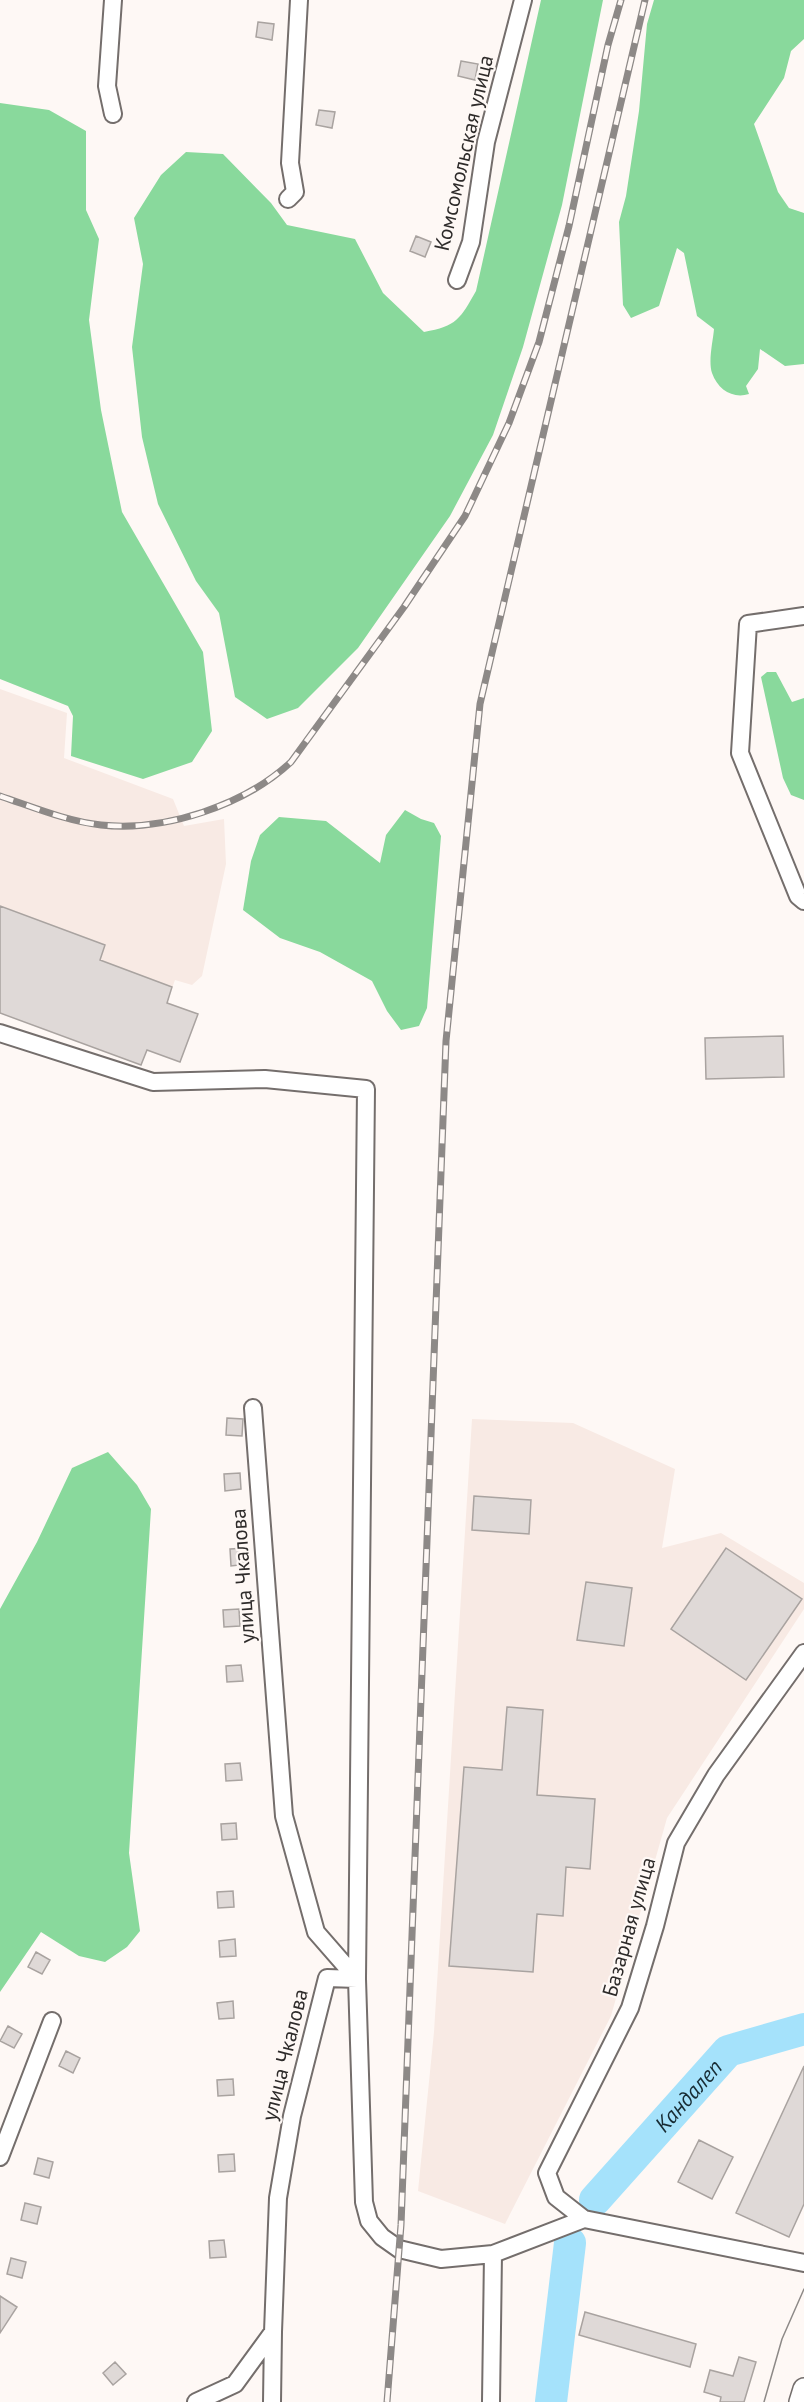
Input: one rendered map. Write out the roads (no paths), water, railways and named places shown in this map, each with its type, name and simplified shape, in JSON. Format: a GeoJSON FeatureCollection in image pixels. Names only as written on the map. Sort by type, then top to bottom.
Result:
{"type":"FeatureCollection","features":[{"type":"Feature","properties":{"kind":"main road"},"geometry":{"type":"LineString","coordinates":[[800,2402],[804,2389]]}},
{"type":"Feature","properties":{"kind":"street"},"geometry":{"type":"LineString","coordinates":[[113,0],[107,86],[113,114]]}},
{"type":"Feature","properties":{"kind":"street"},"geometry":{"type":"LineString","coordinates":[[288,199],[295,192],[290,164],[299,0]]}},
{"type":"Feature","properties":{"kind":"street","name":"Комсомольская улица"},"geometry":{"type":"LineString","coordinates":[[457,280],[471,242],[486,142],[523,0]]}},
{"type":"Feature","properties":{"kind":"street"},"geometry":{"type":"LineString","coordinates":[[804,616],[748,624],[740,753],[798,896],[804,902]]}},
{"type":"Feature","properties":{"kind":"street"},"geometry":{"type":"LineString","coordinates":[[0,1033],[153,1082],[265,1079],[366,1089],[357,1979],[364,2202],[369,2221],[382,2237],[399,2249],[441,2259],[493,2254],[584,2219],[804,2263]]}},
{"type":"Feature","properties":{"kind":"street","name":"улица Чкалова"},"geometry":{"type":"LineString","coordinates":[[254,1408],[284,1816],[316,1932],[357,1979]]}},
{"type":"Feature","properties":{"kind":"street","name":"Базарная улица"},"geometry":{"type":"LineString","coordinates":[[584,2219],[556,2197],[547,2173],[630,2008],[655,1926],[676,1843],[716,1775],[804,1653]]}},
{"type":"Feature","properties":{"kind":"street","name":"улица Чкалова"},"geometry":{"type":"LineString","coordinates":[[273,2332],[278,2198],[292,2115],[327,1978],[357,1979]]}},
{"type":"Feature","properties":{"kind":"street"},"geometry":{"type":"LineString","coordinates":[[0,2157],[52,2021]]}},
{"type":"Feature","properties":{"kind":"street"},"geometry":{"type":"LineString","coordinates":[[491,2402],[493,2254]]}},
{"type":"Feature","properties":{"kind":"street"},"geometry":{"type":"LineString","coordinates":[[196,2402],[235,2384],[273,2332]]}},
{"type":"Feature","properties":{"kind":"street"},"geometry":{"type":"LineString","coordinates":[[272,2402],[273,2332]]}},
{"type":"Feature","properties":{"kind":"waterway","name":"Кандалеп"},"geometry":{"type":"LineString","coordinates":[[595,2200],[728,2051],[804,2029]]}},
{"type":"Feature","properties":{"kind":"waterway","name":"Кандалеп"},"geometry":{"type":"LineString","coordinates":[[551,2402],[570,2243]]}},
{"type":"Feature","properties":{"kind":"tram line"},"geometry":{"type":"LineString","coordinates":[[764,2402],[782,2339],[804,2289]]}},
{"type":"Feature","properties":{"kind":"railway"},"geometry":{"type":"LineString","coordinates":[[0,796],[88,823],[126,826],[151,824],[203,812],[228,803],[251,791],[291,762],[404,607],[465,516],[509,423],[539,342],[569,226],[608,45],[621,0]]}},
{"type":"Feature","properties":{"kind":"railway"},"geometry":{"type":"LineString","coordinates":[[387,2402],[401,2225],[446,1041],[480,704],[645,0]]}}]}
